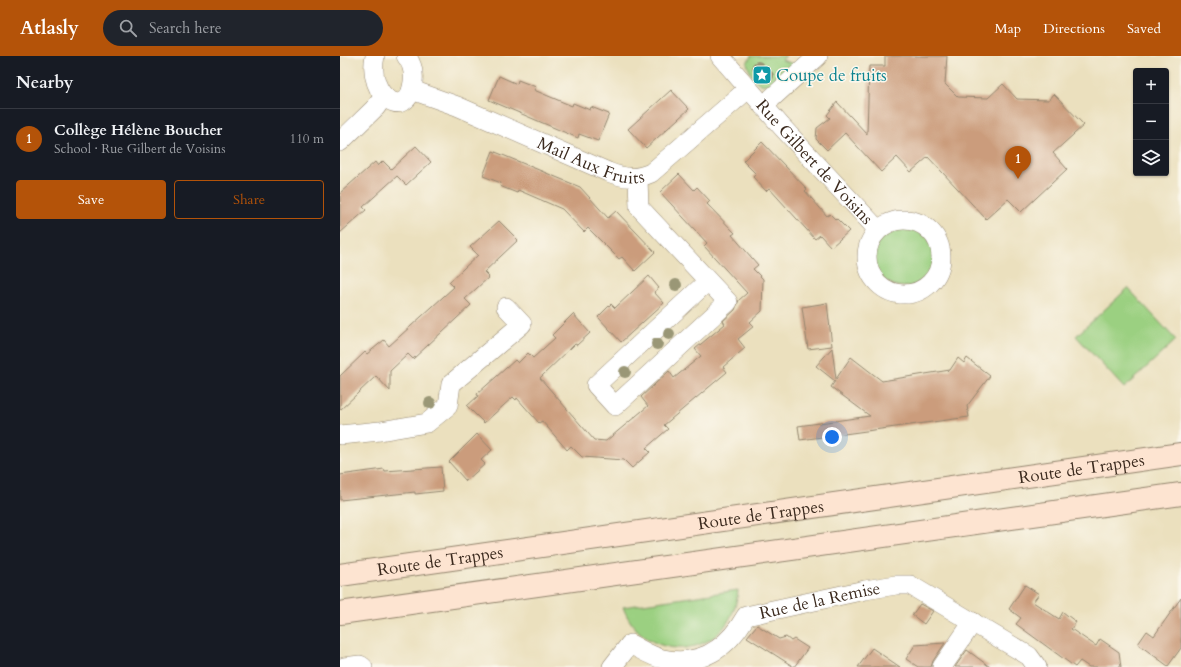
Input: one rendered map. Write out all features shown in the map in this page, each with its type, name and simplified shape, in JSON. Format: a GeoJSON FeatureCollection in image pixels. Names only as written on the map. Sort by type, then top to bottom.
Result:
{"type":"FeatureCollection","features":[{"type":"Feature","properties":{"kind":"main road","name":"Route de Trappes"},"geometry":{"type":"LineString","coordinates":[[340,575],[1181,454]]}},
{"type":"Feature","properties":{"kind":"main road"},"geometry":{"type":"LineString","coordinates":[[340,613],[1181,494]]}},
{"type":"Feature","properties":{"kind":"street"},"geometry":{"type":"LineString","coordinates":[[371,60],[374,79],[384,96],[391,102],[400,102],[407,98],[412,90],[413,71],[406,56]]}},
{"type":"Feature","properties":{"kind":"street"},"geometry":{"type":"LineString","coordinates":[[763,106],[818,56]]}},
{"type":"Feature","properties":{"kind":"street","name":"Rue Gilbert de Voisins"},"geometry":{"type":"LineString","coordinates":[[725,58],[748,89],[763,106],[878,230]]}},
{"type":"Feature","properties":{"kind":"street","name":"Mail Aux Fruits"},"geometry":{"type":"LineString","coordinates":[[412,90],[457,106],[622,178],[638,179],[652,173],[748,89]]}},
{"type":"Feature","properties":{"kind":"street"},"geometry":{"type":"LineString","coordinates":[[340,142],[376,108],[384,96]]}},
{"type":"Feature","properties":{"kind":"street"},"geometry":{"type":"LineString","coordinates":[[638,179],[639,207],[728,302],[615,406],[596,385],[708,281]]}},
{"type":"Feature","properties":{"kind":"street"},"geometry":{"type":"LineString","coordinates":[[340,434],[380,431],[427,423],[448,406],[451,384],[522,324],[506,307]]}},
{"type":"Feature","properties":{"kind":"street","name":"Rue de la Remise"},"geometry":{"type":"LineString","coordinates":[[612,667],[630,644],[662,659],[678,662],[697,660],[715,652],[727,643],[738,630],[746,616],[896,585],[910,585],[1029,656],[1037,667]]}},
{"type":"Feature","properties":{"kind":"street"},"geometry":{"type":"LineString","coordinates":[[942,667],[973,622]]}},
{"type":"Feature","properties":{"kind":"street"},"geometry":{"type":"LineString","coordinates":[[344,667],[363,667]]}},
{"type":"Feature","properties":{"kind":"green space"},"geometry":{"type":"Polygon","coordinates":[[[751,56],[786,56],[782,60],[797,65],[775,82],[762,84],[756,81],[751,74],[747,63],[751,56]]]}},
{"type":"Feature","properties":{"kind":"green space"},"geometry":{"type":"Polygon","coordinates":[[[904,225],[921,230],[926,234],[930,239],[935,256],[930,273],[926,278],[921,282],[904,287],[887,282],[882,278],[878,273],[873,256],[878,239],[882,234],[887,230],[904,225]]]}},
{"type":"Feature","properties":{"kind":"green space"},"geometry":{"type":"Polygon","coordinates":[[[1128,288],[1176,340],[1124,388],[1076,336],[1128,288]]]}},
{"type":"Feature","properties":{"kind":"green space"},"geometry":{"type":"Polygon","coordinates":[[[738,590],[732,614],[721,631],[705,642],[686,648],[667,647],[649,640],[634,626],[623,607],[738,590]]]}},
{"type":"Feature","properties":{"kind":"building"},"geometry":{"type":"Polygon","coordinates":[[[885,56],[947,56],[945,84],[958,97],[988,98],[1003,84],[1017,99],[1049,100],[1054,94],[1084,125],[1053,153],[1067,169],[1021,212],[1008,199],[986,219],[928,157],[911,172],[897,157],[881,172],[845,133],[827,150],[816,139],[817,128],[830,118],[827,115],[837,102],[867,134],[869,66],[885,66],[885,56]]]}},
{"type":"Feature","properties":{"kind":"building"},"geometry":{"type":"Polygon","coordinates":[[[499,76],[517,84],[518,80],[536,87],[534,90],[572,106],[573,103],[590,110],[591,107],[609,114],[598,141],[579,134],[578,138],[489,100],[499,76]]]}},
{"type":"Feature","properties":{"kind":"building"},"geometry":{"type":"Polygon","coordinates":[[[671,90],[689,109],[646,148],[628,129],[671,90]]]}},
{"type":"Feature","properties":{"kind":"building"},"geometry":{"type":"Polygon","coordinates":[[[762,142],[807,189],[805,191],[827,216],[830,214],[849,231],[831,247],[820,235],[815,239],[769,188],[766,191],[753,177],[756,174],[743,161],[762,142]]]}},
{"type":"Feature","properties":{"kind":"building"},"geometry":{"type":"Polygon","coordinates":[[[416,146],[431,162],[406,185],[397,176],[363,207],[366,210],[340,233],[340,193],[375,162],[378,166],[383,161],[391,169],[416,146]]]}},
{"type":"Feature","properties":{"kind":"building"},"geometry":{"type":"Polygon","coordinates":[[[493,151],[580,187],[608,218],[616,211],[655,252],[635,271],[622,257],[619,259],[588,228],[584,232],[562,209],[518,190],[517,193],[507,189],[500,186],[501,183],[483,176],[493,151]]]}},
{"type":"Feature","properties":{"kind":"building"},"geometry":{"type":"Polygon","coordinates":[[[679,174],[694,190],[697,187],[710,201],[707,204],[735,233],[732,235],[758,265],[753,269],[763,279],[762,311],[750,322],[754,326],[738,339],[745,348],[723,367],[727,372],[664,425],[668,429],[646,448],[650,452],[632,468],[624,460],[582,457],[571,446],[567,450],[542,421],[539,423],[517,398],[516,400],[513,397],[484,423],[467,406],[478,396],[477,394],[515,360],[518,363],[528,353],[533,358],[555,338],[552,335],[573,314],[590,333],[577,345],[575,344],[540,378],[594,440],[606,441],[648,406],[641,397],[669,371],[674,378],[701,356],[695,349],[725,324],[723,321],[735,310],[739,300],[747,293],[704,246],[707,243],[660,192],[679,174]]]}},
{"type":"Feature","properties":{"kind":"building"},"geometry":{"type":"Polygon","coordinates":[[[499,221],[518,240],[484,272],[489,277],[465,299],[471,305],[413,359],[408,354],[390,371],[390,391],[376,376],[340,410],[340,376],[365,352],[367,354],[384,340],[389,346],[454,287],[449,282],[478,255],[470,247],[499,221]]]}},
{"type":"Feature","properties":{"kind":"building"},"geometry":{"type":"Polygon","coordinates":[[[649,276],[659,288],[654,292],[664,303],[621,342],[598,317],[611,304],[615,308],[649,276]]]}},
{"type":"Feature","properties":{"kind":"building"},"geometry":{"type":"Polygon","coordinates":[[[827,303],[832,346],[808,349],[802,307],[827,303]]]}},
{"type":"Feature","properties":{"kind":"building"},"geometry":{"type":"Polygon","coordinates":[[[832,348],[836,379],[851,357],[882,381],[950,370],[958,358],[964,363],[967,358],[990,376],[967,406],[969,417],[800,440],[798,426],[870,416],[831,387],[835,381],[816,366],[832,348]]]}},
{"type":"Feature","properties":{"kind":"building"},"geometry":{"type":"Polygon","coordinates":[[[477,434],[492,450],[481,460],[485,464],[466,481],[449,462],[477,434]]]}},
{"type":"Feature","properties":{"kind":"building"},"geometry":{"type":"Polygon","coordinates":[[[441,467],[443,491],[415,494],[415,492],[340,500],[340,475],[384,469],[385,471],[441,467]]]}},
{"type":"Feature","properties":{"kind":"building"},"geometry":{"type":"Polygon","coordinates":[[[1025,585],[1039,594],[1033,602],[1059,619],[1063,612],[1076,622],[1071,629],[1096,646],[1100,639],[1119,652],[1121,667],[1089,667],[1080,661],[1075,667],[1016,624],[1021,618],[1009,609],[1025,585]]]}},
{"type":"Feature","properties":{"kind":"building"},"geometry":{"type":"Polygon","coordinates":[[[1181,598],[1181,648],[1168,666],[1138,644],[1147,631],[1154,636],[1181,598]]]}},
{"type":"Feature","properties":{"kind":"building"},"geometry":{"type":"Polygon","coordinates":[[[920,604],[933,611],[924,624],[912,615],[920,604]]]}},
{"type":"Feature","properties":{"kind":"building"},"geometry":{"type":"Polygon","coordinates":[[[757,625],[779,639],[786,637],[791,641],[794,639],[808,648],[794,667],[747,637],[757,625]]]}},
{"type":"Feature","properties":{"kind":"building"},"geometry":{"type":"Polygon","coordinates":[[[945,643],[933,661],[931,667],[918,667],[906,659],[915,645],[945,643]]]}},
{"type":"Feature","properties":{"kind":"building"},"geometry":{"type":"Polygon","coordinates":[[[872,648],[900,667],[858,667],[872,648]]]}},
{"type":"Feature","properties":{"kind":"building"},"geometry":{"type":"Polygon","coordinates":[[[967,650],[990,667],[955,667],[967,650]]]}},
{"type":"Feature","properties":{"kind":"place","name":"Coupe de fruits"},"geometry":{"type":"Point","coordinates":[762,75]}},
{"type":"Feature","properties":{"kind":"place","name":"Collège Hélène Boucher"},"geometry":{"type":"Point","coordinates":[1018,179]}}]}
